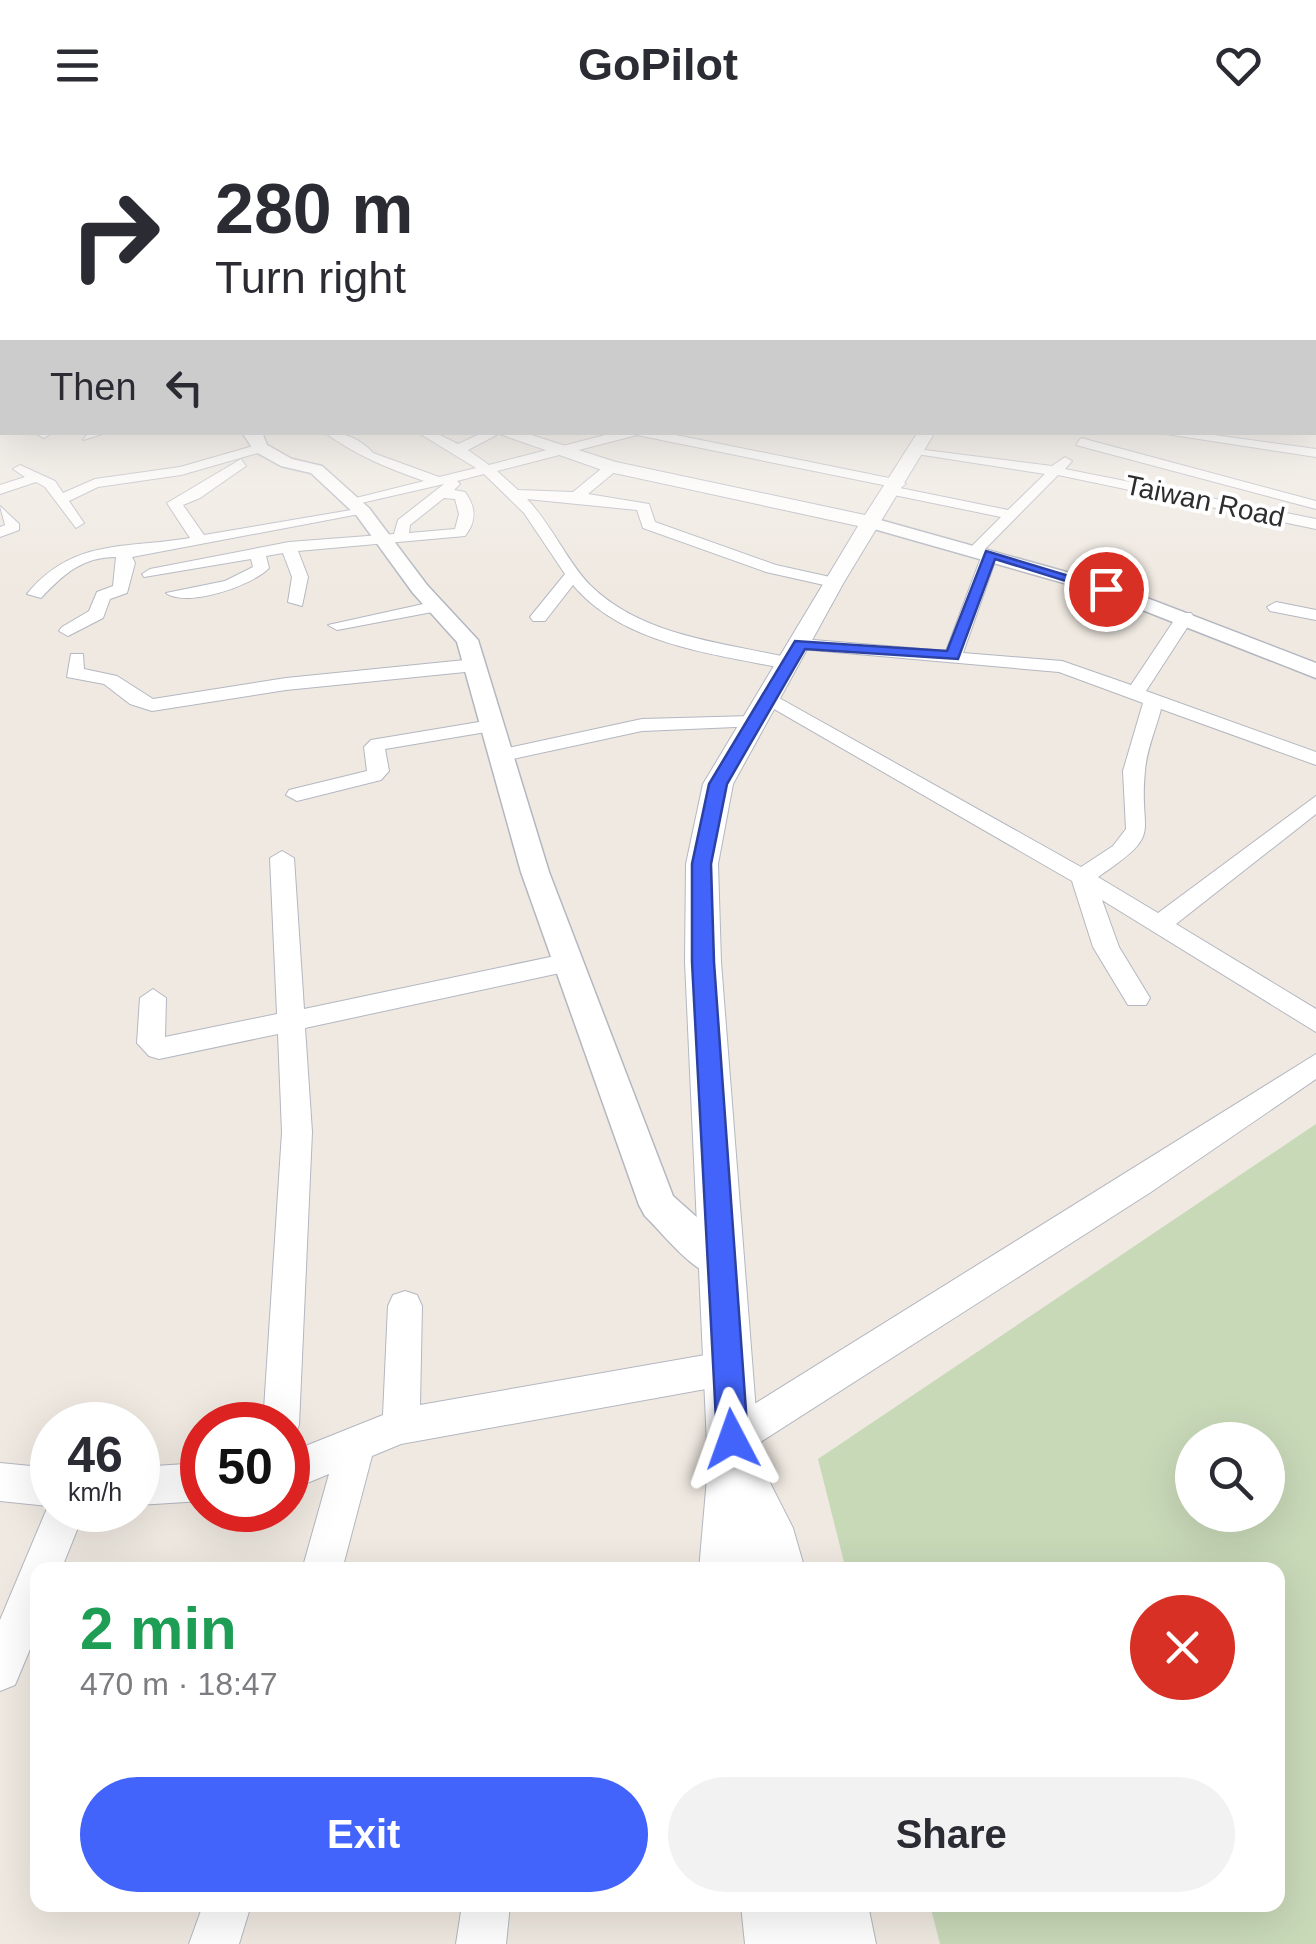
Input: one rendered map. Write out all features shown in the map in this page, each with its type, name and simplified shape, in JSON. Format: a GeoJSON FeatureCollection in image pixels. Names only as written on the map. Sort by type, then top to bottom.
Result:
{"type":"FeatureCollection","features":[{"type":"Feature","properties":{"kind":"main road"},"geometry":{"type":"LineString","coordinates":[[507,435],[557,454],[873,522]]}},
{"type":"Feature","properties":{"kind":"main road"},"geometry":{"type":"LineString","coordinates":[[726,1562],[733,1453],[703,962],[702,864],[718,784],[833,582],[922,442]]}},
{"type":"Feature","properties":{"kind":"main road"},"geometry":{"type":"LineString","coordinates":[[733,1453],[777,1562]]}},
{"type":"Feature","properties":{"kind":"main road"},"geometry":{"type":"LineString","coordinates":[[775,1912],[780,1944]]}},
{"type":"Feature","properties":{"kind":"main road"},"geometry":{"type":"LineString","coordinates":[[836,1912],[842,1944]]}},
{"type":"Feature","properties":{"kind":"street"},"geometry":{"type":"LineString","coordinates":[[150,574],[289,548],[462,532],[467,521],[463,497],[383,463],[335,435]]}},
{"type":"Feature","properties":{"kind":"street"},"geometry":{"type":"LineString","coordinates":[[429,435],[458,449],[518,494],[583,589],[642,626],[692,643],[794,654],[953,656],[1062,666],[1316,759]]}},
{"type":"Feature","properties":{"kind":"street"},"geometry":{"type":"LineString","coordinates":[[458,449],[492,435]]}},
{"type":"Feature","properties":{"kind":"street"},"geometry":{"type":"LineString","coordinates":[[34,594],[62,568],[86,556],[358,508],[626,435]]}},
{"type":"Feature","properties":{"kind":"street"},"geometry":{"type":"LineString","coordinates":[[651,435],[1013,514]]}},
{"type":"Feature","properties":{"kind":"street"},"geometry":{"type":"LineString","coordinates":[[1182,435],[1316,453]]}},
{"type":"Feature","properties":{"kind":"street"},"geometry":{"type":"LineString","coordinates":[[953,656],[983,551],[1084,437],[1316,504]]}},
{"type":"Feature","properties":{"kind":"street"},"geometry":{"type":"LineString","coordinates":[[198,539],[174,503],[195,495],[259,440]]}},
{"type":"Feature","properties":{"kind":"street"},"geometry":{"type":"LineString","coordinates":[[60,500],[95,483],[181,471],[259,440],[316,469],[392,536],[420,590],[466,640],[499,756],[658,1206],[722,1264]]}},
{"type":"Feature","properties":{"kind":"street","name":"Taiwan Road"},"geometry":{"type":"LineString","coordinates":[[922,442],[1316,524]]}},
{"type":"Feature","properties":{"kind":"street"},"geometry":{"type":"LineString","coordinates":[[580,497],[581,488],[612,467]]}},
{"type":"Feature","properties":{"kind":"street"},"geometry":{"type":"LineString","coordinates":[[20,469],[50,484],[76,524]]}},
{"type":"Feature","properties":{"kind":"street"},"geometry":{"type":"LineString","coordinates":[[0,490],[38,478]]}},
{"type":"Feature","properties":{"kind":"street"},"geometry":{"type":"LineString","coordinates":[[392,536],[440,488]]}},
{"type":"Feature","properties":{"kind":"street"},"geometry":{"type":"LineString","coordinates":[[518,494],[580,497],[644,507],[648,525],[657,529],[772,570],[833,582]]}},
{"type":"Feature","properties":{"kind":"street"},"geometry":{"type":"LineString","coordinates":[[0,510],[14,527],[0,532]]}},
{"type":"Feature","properties":{"kind":"street"},"geometry":{"type":"LineString","coordinates":[[873,522],[983,551],[1185,617],[1316,671]]}},
{"type":"Feature","properties":{"kind":"street"},"geometry":{"type":"LineString","coordinates":[[289,548],[300,577],[296,602]]}},
{"type":"Feature","properties":{"kind":"street"},"geometry":{"type":"LineString","coordinates":[[68,631],[99,612],[103,596],[121,589],[127,563],[122,552]]}},
{"type":"Feature","properties":{"kind":"street"},"geometry":{"type":"LineString","coordinates":[[174,593],[218,587],[254,574],[262,568],[257,554]]}},
{"type":"Feature","properties":{"kind":"street"},"geometry":{"type":"LineString","coordinates":[[539,617],[575,572]]}},
{"type":"Feature","properties":{"kind":"street"},"geometry":{"type":"LineString","coordinates":[[337,625],[438,606]]}},
{"type":"Feature","properties":{"kind":"street"},"geometry":{"type":"LineString","coordinates":[[1276,607],[1316,615]]}},
{"type":"Feature","properties":{"kind":"street"},"geometry":{"type":"LineString","coordinates":[[1082,877],[1121,851],[1137,830],[1134,771],[1145,696],[1185,617]]}},
{"type":"Feature","properties":{"kind":"street"},"geometry":{"type":"LineString","coordinates":[[76,658],[74,673],[110,680],[137,700],[152,705],[286,684],[474,665]]}},
{"type":"Feature","properties":{"kind":"street"},"geometry":{"type":"LineString","coordinates":[[499,756],[642,725],[759,710],[1082,877],[1316,1022]]}},
{"type":"Feature","properties":{"kind":"street"},"geometry":{"type":"LineString","coordinates":[[297,795],[374,776],[378,771],[374,747],[378,744],[491,726]]}},
{"type":"Feature","properties":{"kind":"street"},"geometry":{"type":"LineString","coordinates":[[1160,924],[1316,803]]}},
{"type":"Feature","properties":{"kind":"street"},"geometry":{"type":"LineString","coordinates":[[282,858],[290,945],[296,1206],[283,1402]]}},
{"type":"Feature","properties":{"kind":"street"},"geometry":{"type":"LineString","coordinates":[[1082,877],[1106,948],[1137,998]]}},
{"type":"Feature","properties":{"kind":"street"},"geometry":{"type":"LineString","coordinates":[[153,998],[153,1048],[291,1024],[569,962]]}},
{"type":"Feature","properties":{"kind":"street"},"geometry":{"type":"LineString","coordinates":[[733,1453],[1316,1065]]}},
{"type":"Feature","properties":{"kind":"street"},"geometry":{"type":"LineString","coordinates":[[401,1426],[406,1306]]}},
{"type":"Feature","properties":{"kind":"street"},"geometry":{"type":"LineString","coordinates":[[310,1462],[401,1426],[728,1368]]}},
{"type":"Feature","properties":{"kind":"street"},"geometry":{"type":"LineString","coordinates":[[324,1562],[358,1441]]}},
{"type":"Feature","properties":{"kind":"street"},"geometry":{"type":"LineString","coordinates":[[0,1482],[30,1485]]}},
{"type":"Feature","properties":{"kind":"street"},"geometry":{"type":"LineString","coordinates":[[44,1562],[57,1532]]}},
{"type":"Feature","properties":{"kind":"street"},"geometry":{"type":"LineString","coordinates":[[0,1670],[30,1598]]}},
{"type":"Feature","properties":{"kind":"street"},"geometry":{"type":"LineString","coordinates":[[214,1944],[225,1912]]}},
{"type":"Feature","properties":{"kind":"street"},"geometry":{"type":"LineString","coordinates":[[481,1944],[485,1912]]}},
{"type":"Feature","properties":{"kind":"green space"},"geometry":{"type":"Polygon","coordinates":[[[1316,1124],[1316,1944],[940,1944],[932,1912],[1285,1912],[1285,1562],[844,1562],[818,1459],[1316,1124]]]}},
{"type":"Feature","properties":{"kind":"route"},"geometry":{"type":"LineString","coordinates":[[732,1439],[703,962],[702,864],[718,784],[765,698],[801,644],[953,656],[990,554],[1106,589]]}}]}
